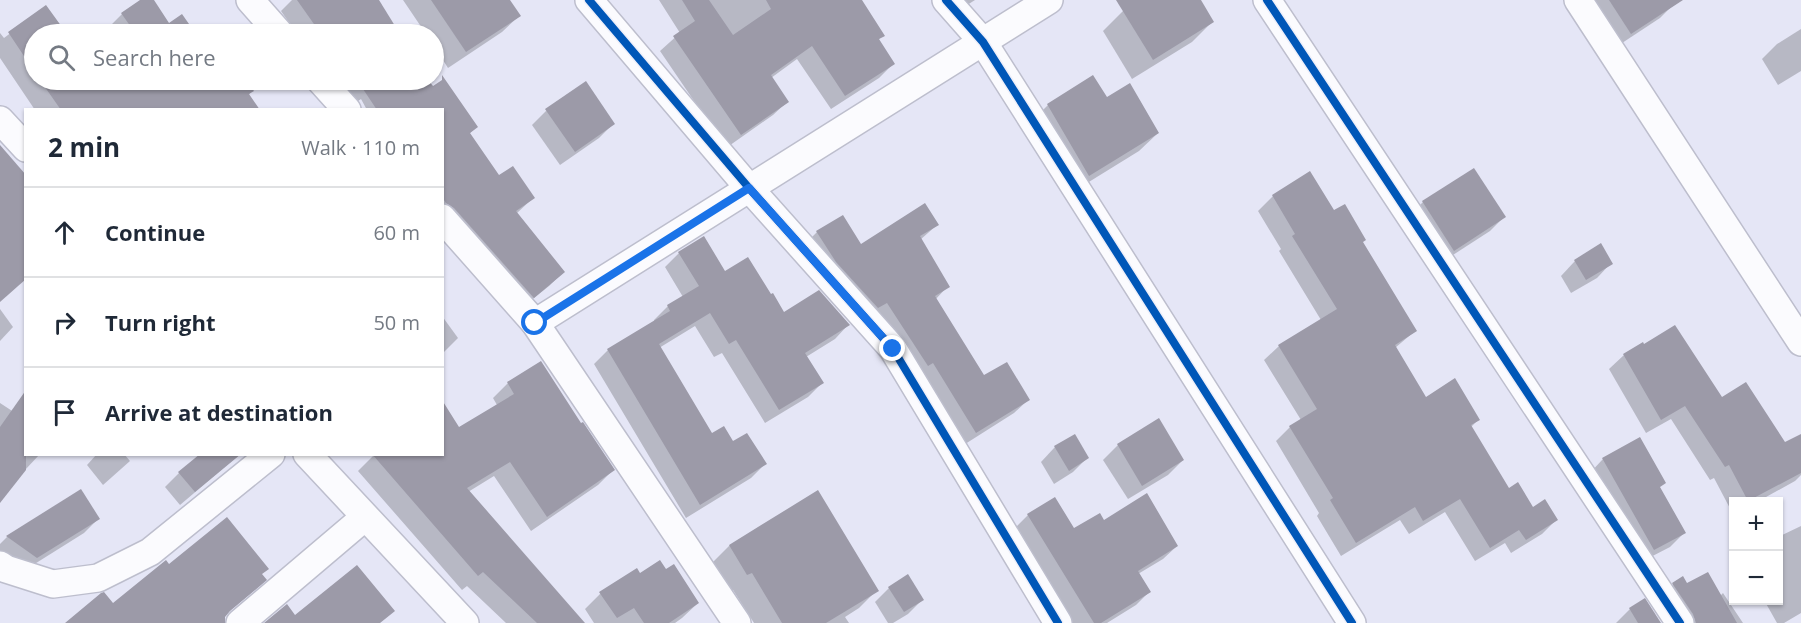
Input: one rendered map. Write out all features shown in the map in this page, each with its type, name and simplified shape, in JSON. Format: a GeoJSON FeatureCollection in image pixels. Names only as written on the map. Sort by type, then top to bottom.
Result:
{"type":"FeatureCollection","features":[{"type":"Feature","properties":{"kind":"street"},"geometry":{"type":"LineString","coordinates":[[250,0],[271,24]]}},
{"type":"Feature","properties":{"kind":"street"},"geometry":{"type":"LineString","coordinates":[[589,0],[749,188],[893,349],[1058,623]]}},
{"type":"Feature","properties":{"kind":"street"},"geometry":{"type":"LineString","coordinates":[[946,0],[983,42],[1352,623]]}},
{"type":"Feature","properties":{"kind":"street"},"geometry":{"type":"LineString","coordinates":[[535,323],[1049,0]]}},
{"type":"Feature","properties":{"kind":"street"},"geometry":{"type":"LineString","coordinates":[[1267,0],[1680,623]]}},
{"type":"Feature","properties":{"kind":"street"},"geometry":{"type":"LineString","coordinates":[[1578,0],[1801,342]]}},
{"type":"Feature","properties":{"kind":"street"},"geometry":{"type":"LineString","coordinates":[[329,90],[344,108]]}},
{"type":"Feature","properties":{"kind":"street"},"geometry":{"type":"LineString","coordinates":[[0,120],[24,146]]}},
{"type":"Feature","properties":{"kind":"street"},"geometry":{"type":"LineString","coordinates":[[444,220],[535,323],[737,623]]}},
{"type":"Feature","properties":{"kind":"street"},"geometry":{"type":"LineString","coordinates":[[0,565],[52,584],[98,578],[150,552],[269,456]]}},
{"type":"Feature","properties":{"kind":"street"},"geometry":{"type":"LineString","coordinates":[[309,456],[465,623]]}},
{"type":"Feature","properties":{"kind":"street"},"geometry":{"type":"LineString","coordinates":[[240,623],[365,517]]}},
{"type":"Feature","properties":{"kind":"building"},"geometry":{"type":"Polygon","coordinates":[[[140,0],[154,0],[169,23],[182,14],[189,24],[129,24],[121,13],[140,0]]]}},
{"type":"Feature","properties":{"kind":"building"},"geometry":{"type":"Polygon","coordinates":[[[297,0],[379,0],[394,24],[314,24],[297,0]]]}},
{"type":"Feature","properties":{"kind":"building"},"geometry":{"type":"Polygon","coordinates":[[[431,0],[510,0],[521,16],[466,52],[431,0]]]}},
{"type":"Feature","properties":{"kind":"building"},"geometry":{"type":"Polygon","coordinates":[[[682,0],[709,0],[733,35],[771,9],[766,0],[862,0],[885,36],[879,39],[895,64],[845,96],[812,46],[771,75],[789,102],[741,135],[673,36],[695,21],[682,0]]]}},
{"type":"Feature","properties":{"kind":"building"},"geometry":{"type":"Polygon","coordinates":[[[1116,0],[1201,0],[1214,22],[1153,60],[1116,0]]]}},
{"type":"Feature","properties":{"kind":"building"},"geometry":{"type":"Polygon","coordinates":[[[1609,0],[1683,0],[1631,34],[1609,0]]]}},
{"type":"Feature","properties":{"kind":"building"},"geometry":{"type":"Polygon","coordinates":[[[46,5],[60,24],[24,24],[24,56],[8,32],[46,5]]]}},
{"type":"Feature","properties":{"kind":"building"},"geometry":{"type":"Polygon","coordinates":[[[1093,75],[1107,97],[1130,83],[1159,133],[1089,176],[1047,104],[1093,75]]]}},
{"type":"Feature","properties":{"kind":"building"},"geometry":{"type":"Polygon","coordinates":[[[444,78],[478,127],[470,133],[499,175],[513,166],[535,198],[516,211],[565,272],[534,298],[454,208],[446,203],[444,200],[444,108],[376,108],[364,90],[444,90],[444,78]]]}},
{"type":"Feature","properties":{"kind":"building"},"geometry":{"type":"Polygon","coordinates":[[[586,81],[615,124],[575,152],[545,109],[586,81]]]}},
{"type":"Feature","properties":{"kind":"building"},"geometry":{"type":"Polygon","coordinates":[[[47,90],[253,90],[249,94],[259,108],[60,108],[47,90]]]}},
{"type":"Feature","properties":{"kind":"building"},"geometry":{"type":"Polygon","coordinates":[[[0,145],[24,173],[24,281],[0,302],[0,145]]]}},
{"type":"Feature","properties":{"kind":"building"},"geometry":{"type":"Polygon","coordinates":[[[1474,168],[1506,217],[1454,251],[1422,201],[1474,168]]]}},
{"type":"Feature","properties":{"kind":"building"},"geometry":{"type":"Polygon","coordinates":[[[1310,171],[1334,210],[1345,204],[1366,240],[1363,242],[1417,331],[1395,345],[1426,397],[1455,378],[1480,420],[1471,425],[1509,488],[1518,482],[1533,507],[1545,499],[1558,520],[1526,540],[1519,530],[1490,548],[1460,499],[1423,521],[1415,507],[1356,543],[1330,500],[1333,498],[1289,426],[1317,409],[1278,345],[1337,309],[1292,236],[1295,234],[1272,195],[1310,171]]]}},
{"type":"Feature","properties":{"kind":"building"},"geometry":{"type":"Polygon","coordinates":[[[925,203],[939,225],[920,236],[950,287],[935,296],[984,375],[1007,362],[1030,400],[976,433],[933,363],[928,366],[887,303],[878,308],[836,262],[816,231],[843,215],[861,244],[925,203]]]}},
{"type":"Feature","properties":{"kind":"building"},"geometry":{"type":"Polygon","coordinates":[[[704,236],[725,271],[748,257],[784,312],[819,290],[850,325],[805,353],[824,383],[779,410],[736,340],[729,344],[710,313],[659,344],[712,433],[724,426],[733,441],[747,433],[767,464],[700,505],[607,349],[670,311],[667,305],[699,286],[678,252],[704,236]]]}},
{"type":"Feature","properties":{"kind":"building"},"geometry":{"type":"Polygon","coordinates":[[[1601,243],[1613,264],[1586,280],[1574,260],[1601,243]]]}},
{"type":"Feature","properties":{"kind":"building"},"geometry":{"type":"Polygon","coordinates":[[[1675,325],[1722,397],[1746,382],[1785,442],[1801,434],[1801,473],[1756,497],[1746,497],[1729,465],[1725,467],[1685,406],[1661,420],[1623,354],[1643,342],[1644,344],[1675,325]]]}},
{"type":"Feature","properties":{"kind":"building"},"geometry":{"type":"Polygon","coordinates":[[[541,361],[615,470],[547,517],[510,462],[467,488],[585,623],[537,623],[483,572],[478,576],[374,456],[444,456],[444,403],[459,427],[514,394],[507,382],[541,361]]]}},
{"type":"Feature","properties":{"kind":"building"},"geometry":{"type":"Polygon","coordinates":[[[24,393],[26,470],[0,503],[0,427],[24,393]]]}},
{"type":"Feature","properties":{"kind":"building"},"geometry":{"type":"Polygon","coordinates":[[[1159,418],[1184,460],[1142,486],[1117,444],[1159,418]]]}},
{"type":"Feature","properties":{"kind":"building"},"geometry":{"type":"Polygon","coordinates":[[[1075,434],[1089,458],[1069,471],[1054,446],[1075,434]]]}},
{"type":"Feature","properties":{"kind":"building"},"geometry":{"type":"Polygon","coordinates":[[[1640,437],[1666,483],[1660,487],[1686,533],[1654,550],[1602,458],[1640,437]]]}},
{"type":"Feature","properties":{"kind":"building"},"geometry":{"type":"Polygon","coordinates":[[[198,456],[239,456],[195,492],[178,472],[198,456]]]}},
{"type":"Feature","properties":{"kind":"building"},"geometry":{"type":"Polygon","coordinates":[[[81,489],[100,519],[37,558],[6,536],[81,489]]]}},
{"type":"Feature","properties":{"kind":"building"},"geometry":{"type":"Polygon","coordinates":[[[818,490],[879,591],[826,623],[782,623],[752,573],[747,575],[729,545],[818,490]]]}},
{"type":"Feature","properties":{"kind":"building"},"geometry":{"type":"Polygon","coordinates":[[[1147,493],[1178,546],[1138,571],[1151,592],[1101,623],[1094,623],[1027,514],[1055,497],[1074,528],[1100,513],[1104,520],[1147,493]]]}},
{"type":"Feature","properties":{"kind":"building"},"geometry":{"type":"Polygon","coordinates":[[[227,517],[269,569],[262,574],[267,580],[230,611],[225,617],[225,623],[65,623],[101,593],[104,592],[113,603],[166,560],[169,564],[227,517]]]}},
{"type":"Feature","properties":{"kind":"building"},"geometry":{"type":"Polygon","coordinates":[[[660,560],[666,569],[674,564],[699,603],[669,623],[644,623],[634,608],[617,618],[599,592],[637,568],[640,573],[660,560]]]}},
{"type":"Feature","properties":{"kind":"building"},"geometry":{"type":"Polygon","coordinates":[[[357,565],[395,611],[380,623],[264,623],[287,604],[295,615],[357,565]]]}},
{"type":"Feature","properties":{"kind":"building"},"geometry":{"type":"Polygon","coordinates":[[[1708,572],[1737,623],[1696,623],[1693,614],[1672,583],[1683,576],[1687,583],[1708,572]]]}},
{"type":"Feature","properties":{"kind":"building"},"geometry":{"type":"Polygon","coordinates":[[[908,574],[924,600],[904,612],[888,587],[908,574]]]}},
{"type":"Feature","properties":{"kind":"building"},"geometry":{"type":"Polygon","coordinates":[[[1645,598],[1661,623],[1638,623],[1629,608],[1645,598]]]}},
{"type":"Feature","properties":{"kind":"cycle path"},"geometry":{"type":"LineString","coordinates":[[589,0],[749,188],[893,349],[1058,623]]}},
{"type":"Feature","properties":{"kind":"cycle path"},"geometry":{"type":"LineString","coordinates":[[946,0],[983,42],[1352,623]]}},
{"type":"Feature","properties":{"kind":"cycle path"},"geometry":{"type":"LineString","coordinates":[[1267,0],[1680,623]]}},
{"type":"Feature","properties":{"kind":"route"},"geometry":{"type":"LineString","coordinates":[[535,323],[749,188],[893,349]]}}]}
